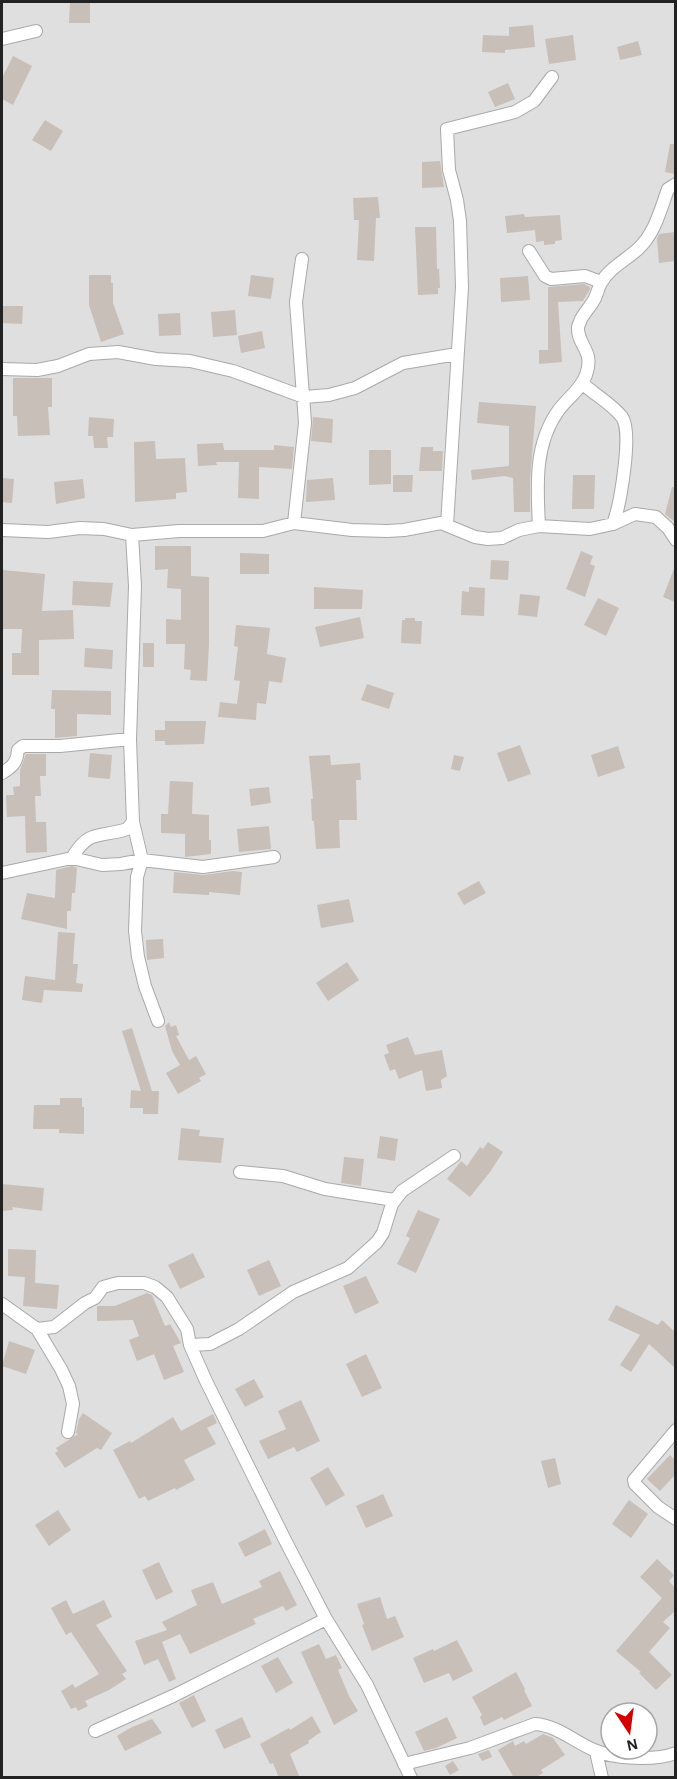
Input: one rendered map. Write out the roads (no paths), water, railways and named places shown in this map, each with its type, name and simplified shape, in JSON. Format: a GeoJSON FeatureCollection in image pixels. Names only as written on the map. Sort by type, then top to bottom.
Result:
{"type":"FeatureCollection","features":[{"type":"Feature","properties":{"kind":"street"},"geometry":{"type":"LineString","coordinates":[[2,39],[36,31]]}},
{"type":"Feature","properties":{"kind":"street"},"geometry":{"type":"LineString","coordinates":[[447,525],[462,287],[462,243],[457,200],[449,170],[447,129],[515,112],[534,101],[552,77]]}},
{"type":"Feature","properties":{"kind":"street"},"geometry":{"type":"LineString","coordinates":[[539,526],[538,458],[546,432],[558,411],[586,375],[589,356],[580,338],[578,327],[596,297],[601,282],[609,272],[639,248],[654,230],[668,189],[675,184]]}},
{"type":"Feature","properties":{"kind":"street"},"geometry":{"type":"LineString","coordinates":[[529,251],[545,276],[551,279],[585,276],[601,282]]}},
{"type":"Feature","properties":{"kind":"street"},"geometry":{"type":"LineString","coordinates":[[294,523],[305,423],[296,302],[302,259]]}},
{"type":"Feature","properties":{"kind":"street"},"geometry":{"type":"LineString","coordinates":[[2,369],[37,370],[58,366],[89,354],[118,352],[156,359],[190,361],[233,371],[304,397],[356,388],[403,363],[457,354]]}},
{"type":"Feature","properties":{"kind":"street"},"geometry":{"type":"LineString","coordinates":[[582,383],[619,414],[627,426],[619,509],[613,524]]}},
{"type":"Feature","properties":{"kind":"street"},"geometry":{"type":"LineString","coordinates":[[2,530],[48,532],[80,528],[104,529],[132,535],[179,531],[263,531],[294,523],[352,530],[387,531],[441,524],[475,537],[488,539],[502,538],[519,530],[539,526],[590,529],[613,524],[635,514],[656,517],[668,528],[675,540]]}},
{"type":"Feature","properties":{"kind":"street"},"geometry":{"type":"LineString","coordinates":[[132,535],[135,586],[130,739],[133,822],[142,860],[136,878],[135,932],[138,957],[158,1021]]}},
{"type":"Feature","properties":{"kind":"street"},"geometry":{"type":"LineString","coordinates":[[2,773],[14,765],[18,758],[18,750],[23,746],[60,746],[130,739]]}},
{"type":"Feature","properties":{"kind":"street"},"geometry":{"type":"LineString","coordinates":[[72,858],[88,839],[98,834],[127,829],[133,822]]}},
{"type":"Feature","properties":{"kind":"street"},"geometry":{"type":"LineString","coordinates":[[2,873],[72,858],[102,865],[142,860],[203,867],[274,857]]}},
{"type":"Feature","properties":{"kind":"street"},"geometry":{"type":"LineString","coordinates":[[190,1345],[210,1344],[238,1329],[293,1292],[348,1268],[377,1242],[383,1233],[394,1200],[402,1191],[454,1156]]}},
{"type":"Feature","properties":{"kind":"street"},"geometry":{"type":"LineString","coordinates":[[240,1172],[283,1176],[325,1189],[394,1200]]}},
{"type":"Feature","properties":{"kind":"street"},"geometry":{"type":"LineString","coordinates":[[37,1329],[47,1329],[60,1323],[85,1303],[96,1298],[104,1287],[134,1282],[144,1283],[155,1287],[167,1297],[187,1329],[190,1345],[206,1381],[326,1619],[367,1685],[411,1778]]}},
{"type":"Feature","properties":{"kind":"street"},"geometry":{"type":"LineString","coordinates":[[2,1304],[37,1329],[69,1386],[73,1411],[68,1431]]}},
{"type":"Feature","properties":{"kind":"street"},"geometry":{"type":"LineString","coordinates":[[675,1430],[634,1480],[635,1484],[658,1507],[675,1519]]}},
{"type":"Feature","properties":{"kind":"street"},"geometry":{"type":"LineString","coordinates":[[95,1731],[172,1696],[326,1619]]}},
{"type":"Feature","properties":{"kind":"street"},"geometry":{"type":"LineString","coordinates":[[404,1764],[470,1748],[535,1724],[544,1725],[596,1752],[643,1759],[675,1753]]}},
{"type":"Feature","properties":{"kind":"street"},"geometry":{"type":"LineString","coordinates":[[596,1752],[602,1778]]}}]}
